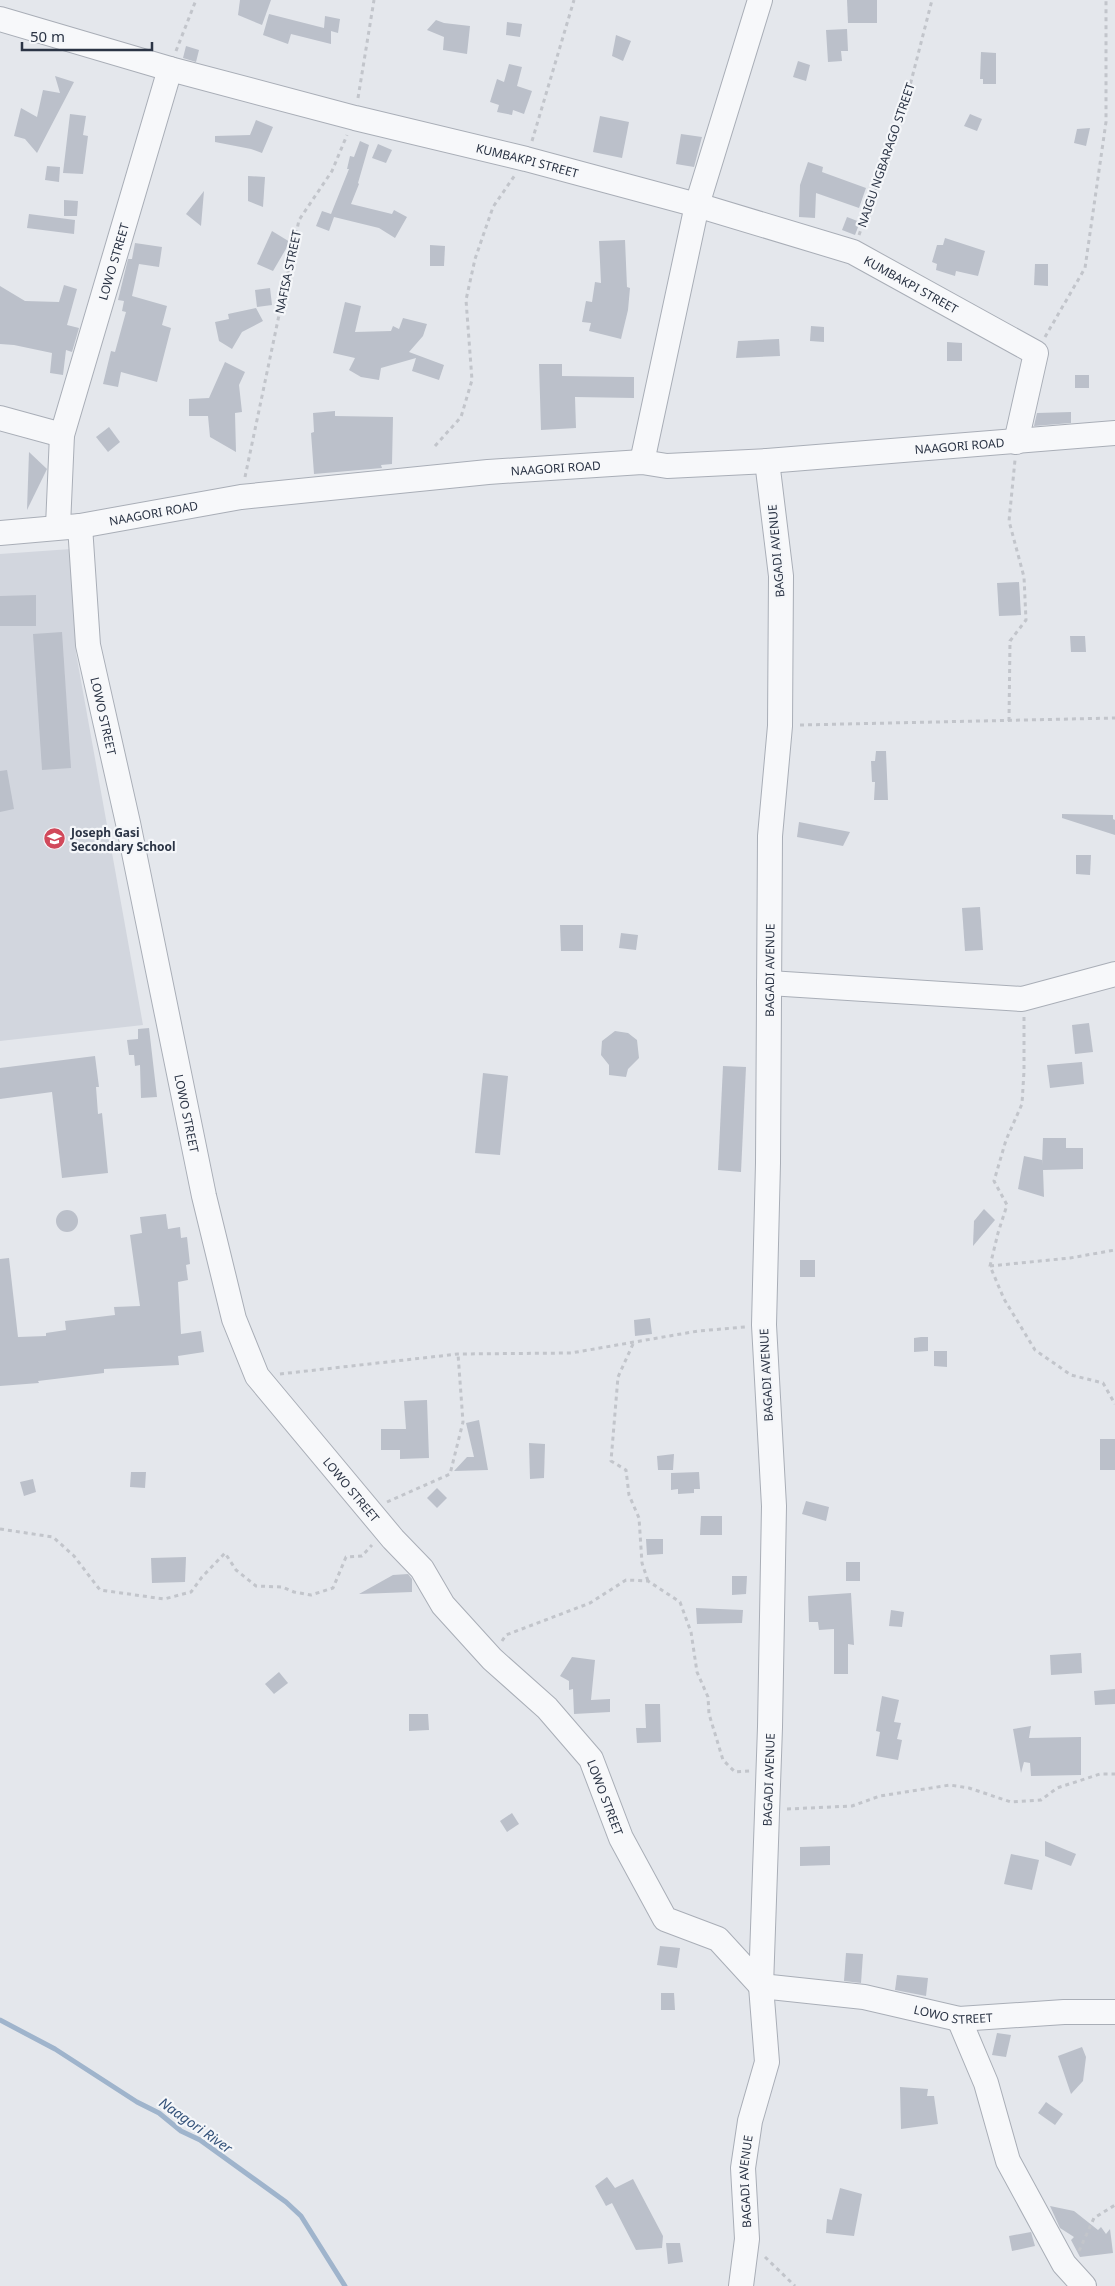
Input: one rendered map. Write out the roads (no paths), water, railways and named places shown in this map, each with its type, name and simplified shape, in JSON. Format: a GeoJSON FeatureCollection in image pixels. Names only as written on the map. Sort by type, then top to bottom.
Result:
{"type":"FeatureCollection","features":[{"type":"Feature","properties":{"kind":"street"},"geometry":{"type":"LineString","coordinates":[[642,462],[697,205],[760,0]]}},
{"type":"Feature","properties":{"kind":"street","name":"KUMBAKPI STREET"},"geometry":{"type":"LineString","coordinates":[[0,19],[170,68],[355,118],[526,159],[697,205],[853,252],[1036,353],[1016,442]]}},
{"type":"Feature","properties":{"kind":"street","name":"LOWO STREET"},"geometry":{"type":"LineString","coordinates":[[170,68],[62,435],[69,526],[88,645],[128,824],[204,1196],[234,1319],[257,1376],[369,1511],[422,1569],[443,1605],[492,1659],[547,1708],[591,1759],[621,1838],[666,1918],[718,1939],[761,1986],[864,1997],[959,2019],[1038,2013],[1115,2012]]}},
{"type":"Feature","properties":{"kind":"street"},"geometry":{"type":"LineString","coordinates":[[0,418],[62,435]]}},
{"type":"Feature","properties":{"kind":"street","name":"NAAGORI ROAD"},"geometry":{"type":"LineString","coordinates":[[0,533],[69,526],[241,497],[488,472],[642,462],[667,466],[767,461],[1115,433]]}},
{"type":"Feature","properties":{"kind":"street","name":"BAGADI AVENUE"},"geometry":{"type":"LineString","coordinates":[[741,2286],[747,2239],[743,2168],[750,2121],[766,2062],[761,1986],[774,1506],[764,1325],[768,1163],[770,836],[780,726],[780,576],[767,461]]}},
{"type":"Feature","properties":{"kind":"street"},"geometry":{"type":"LineString","coordinates":[[769,983],[1022,999],[1115,974]]}},
{"type":"Feature","properties":{"kind":"street"},"geometry":{"type":"LineString","coordinates":[[959,2019],[986,2083],[1008,2161],[1064,2264],[1084,2286]]}},
{"type":"Feature","properties":{"kind":"waterway","name":"Naagori River"},"geometry":{"type":"LineString","coordinates":[[0,2020],[55,2049],[137,2102],[159,2113],[181,2131],[200,2140],[286,2202],[301,2216],[345,2286]]}},
{"type":"Feature","properties":{"kind":"place","name":"Joseph Gasi Secondary School"},"geometry":{"type":"Point","coordinates":[55,839]}}]}
